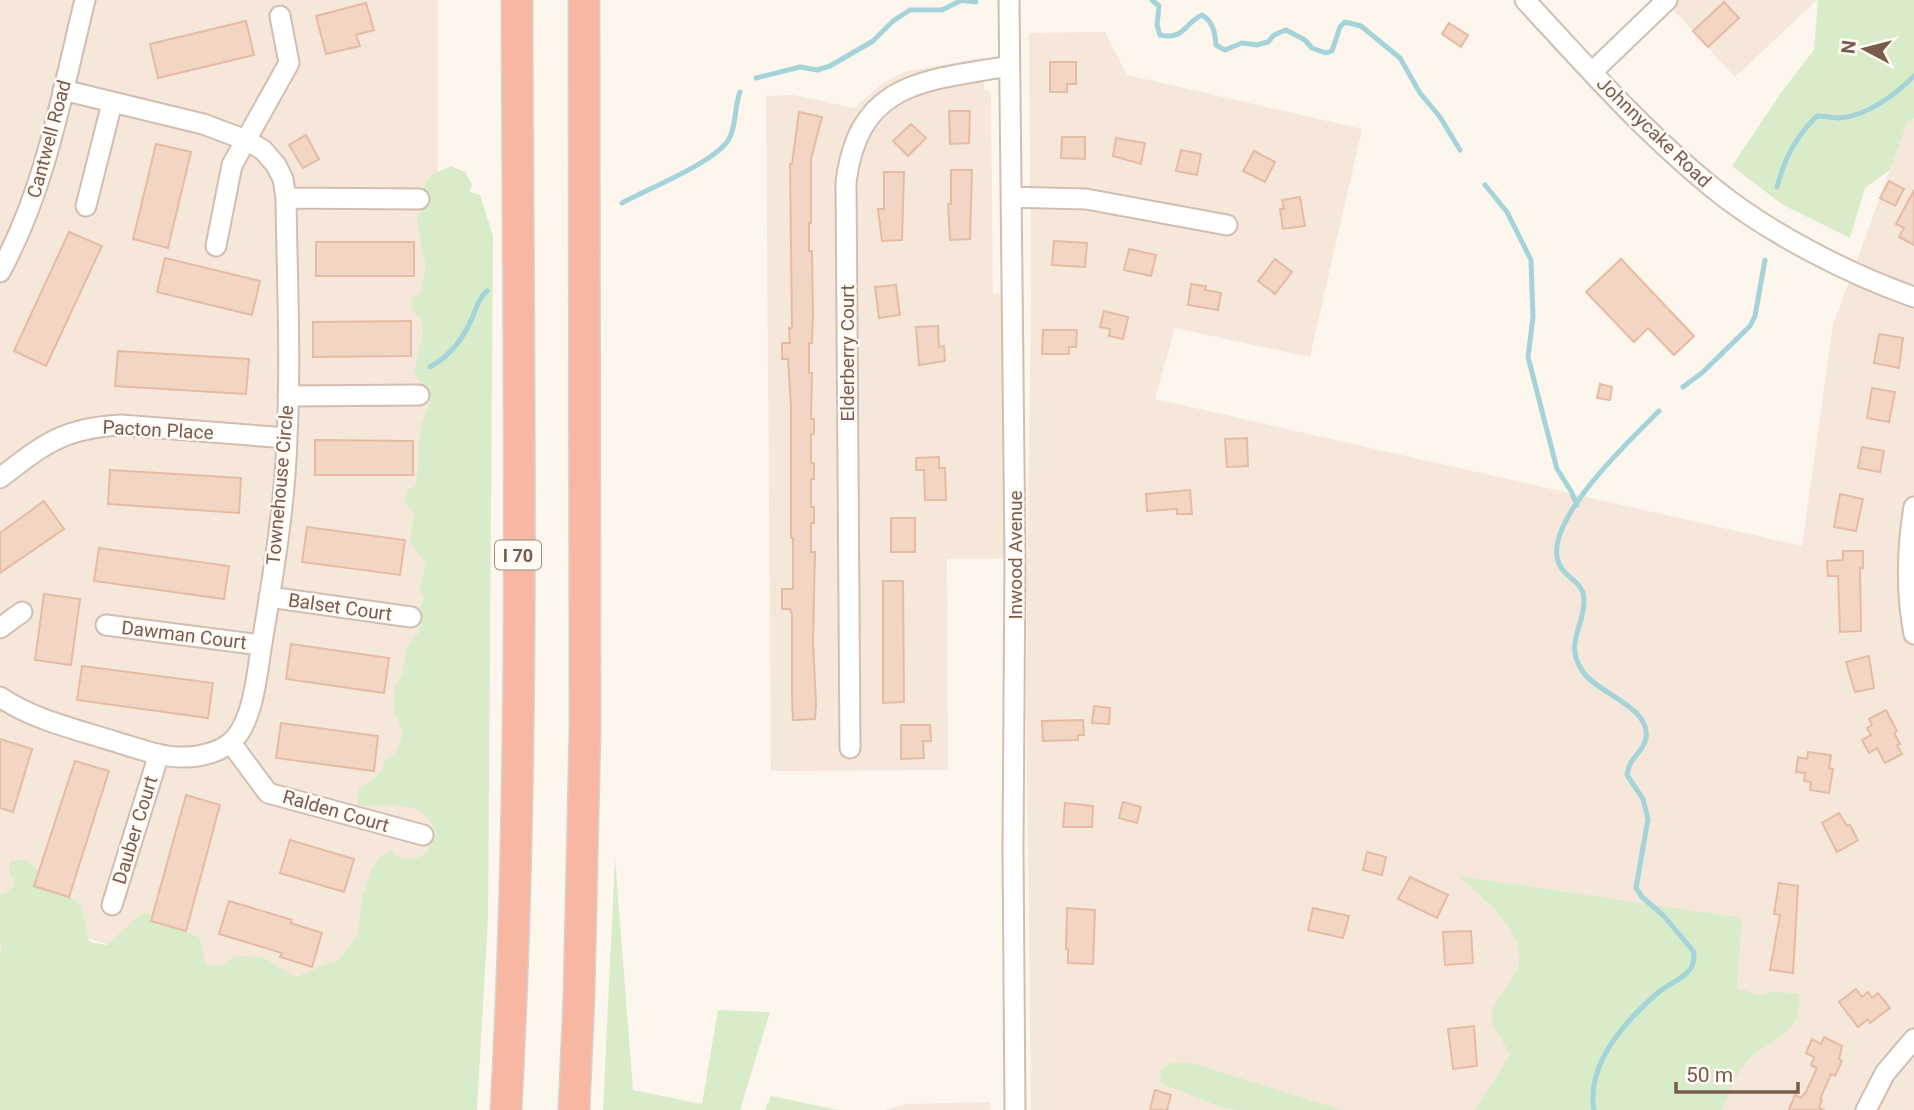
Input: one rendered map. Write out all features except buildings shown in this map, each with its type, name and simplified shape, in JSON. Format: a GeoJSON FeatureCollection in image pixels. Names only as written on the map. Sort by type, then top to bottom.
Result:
{"type":"FeatureCollection","features":[{"type":"Feature","properties":{"kind":"highway","name":"I 70"},"geometry":{"type":"LineString","coordinates":[[506,1110],[516,863],[518,734],[517,0]]}},
{"type":"Feature","properties":{"kind":"highway"},"geometry":{"type":"LineString","coordinates":[[573,1110],[579,996],[585,729],[584,0]]}},
{"type":"Feature","properties":{"kind":"street","name":"Cantwell Road"},"geometry":{"type":"LineString","coordinates":[[0,272],[29,212],[46,162],[85,0]]}},
{"type":"Feature","properties":{"kind":"street","name":"Inwood Avenue"},"geometry":{"type":"LineString","coordinates":[[1009,0],[1015,559],[1015,1110]]}},
{"type":"Feature","properties":{"kind":"street","name":"Johnnycake Road"},"geometry":{"type":"LineString","coordinates":[[1525,0],[1675,156],[1715,190],[1756,220],[1851,270],[1914,297]]}},
{"type":"Feature","properties":{"kind":"street"},"geometry":{"type":"LineString","coordinates":[[1592,72],[1667,0]]}},
{"type":"Feature","properties":{"kind":"street"},"geometry":{"type":"LineString","coordinates":[[216,246],[232,165],[289,63],[280,16]]}},
{"type":"Feature","properties":{"kind":"street","name":"Elderberry Court"},"geometry":{"type":"LineString","coordinates":[[850,748],[846,209],[849,159],[862,125],[892,96],[911,86],[1009,66]]}},
{"type":"Feature","properties":{"kind":"street","name":"Townehouse Circle"},"geometry":{"type":"LineString","coordinates":[[63,90],[204,124],[246,140],[263,150],[276,165],[283,179],[286,198],[288,396],[285,477],[269,597],[250,707],[242,727],[231,743]]}},
{"type":"Feature","properties":{"kind":"street"},"geometry":{"type":"LineString","coordinates":[[86,206],[112,103]]}},
{"type":"Feature","properties":{"kind":"street"},"geometry":{"type":"LineString","coordinates":[[1011,197],[1086,199],[1227,225]]}},
{"type":"Feature","properties":{"kind":"street"},"geometry":{"type":"LineString","coordinates":[[286,198],[419,198]]}},
{"type":"Feature","properties":{"kind":"street"},"geometry":{"type":"LineString","coordinates":[[288,396],[419,395]]}},
{"type":"Feature","properties":{"kind":"street","name":"Pacton Place"},"geometry":{"type":"LineString","coordinates":[[0,478],[56,438],[75,430],[98,426],[121,425],[288,438]]}},
{"type":"Feature","properties":{"kind":"street"},"geometry":{"type":"LineString","coordinates":[[1913,628],[1909,552],[1914,507]]}},
{"type":"Feature","properties":{"kind":"street","name":"Balset Court"},"geometry":{"type":"LineString","coordinates":[[269,597],[411,617]]}},
{"type":"Feature","properties":{"kind":"street"},"geometry":{"type":"LineString","coordinates":[[0,628],[22,612]]}},
{"type":"Feature","properties":{"kind":"street","name":"Dawman Court"},"geometry":{"type":"LineString","coordinates":[[106,625],[261,645]]}},
{"type":"Feature","properties":{"kind":"street"},"geometry":{"type":"LineString","coordinates":[[0,697],[37,717],[159,754],[184,758],[199,756],[215,752],[231,743]]}},
{"type":"Feature","properties":{"kind":"street","name":"Ralden Court"},"geometry":{"type":"LineString","coordinates":[[231,743],[268,793],[423,835]]}},
{"type":"Feature","properties":{"kind":"street","name":"Dauber Court"},"geometry":{"type":"LineString","coordinates":[[112,905],[159,754]]}},
{"type":"Feature","properties":{"kind":"street"},"geometry":{"type":"LineString","coordinates":[[1866,1110],[1885,1073],[1914,1039]]}},
{"type":"Feature","properties":{"kind":"shaded area"},"geometry":{"type":"Polygon","coordinates":[[[0,0],[438,0],[438,845],[427,1044],[26,919],[0,1007],[0,0]]]}},
{"type":"Feature","properties":{"kind":"shaded area"},"geometry":{"type":"Polygon","coordinates":[[[1664,0],[1817,0],[1735,77],[1664,0]]]}},
{"type":"Feature","properties":{"kind":"shaded area"},"geometry":{"type":"Polygon","coordinates":[[[1105,32],[1127,75],[1362,129],[1310,357],[1175,328],[1155,399],[1802,546],[1833,325],[1908,121],[1914,118],[1914,1110],[1031,1110],[1026,674],[1031,297],[1029,33],[1105,32]]]}},
{"type":"Feature","properties":{"kind":"shaded area"},"geometry":{"type":"Polygon","coordinates":[[[984,57],[984,88],[991,93],[993,293],[1005,294],[1009,559],[947,559],[948,770],[771,771],[766,96],[793,95],[854,108],[884,82],[905,72],[984,57]]]}},
{"type":"Feature","properties":{"kind":"shaded area"},"geometry":{"type":"Polygon","coordinates":[[[990,1102],[990,1110],[885,1110],[907,1104],[990,1102]]]}},
{"type":"Feature","properties":{"kind":"green space"},"geometry":{"type":"Polygon","coordinates":[[[1818,0],[1914,0],[1914,118],[1908,121],[1890,170],[1865,188],[1850,238],[1783,205],[1732,166],[1783,90],[1814,50],[1818,0]]]}},
{"type":"Feature","properties":{"kind":"green space"},"geometry":{"type":"Polygon","coordinates":[[[451,166],[465,172],[472,184],[470,192],[480,195],[493,236],[488,918],[477,1110],[0,1110],[0,894],[5,894],[15,884],[9,871],[10,861],[27,860],[39,871],[35,887],[69,897],[81,905],[89,942],[107,945],[142,913],[153,916],[152,921],[199,937],[206,965],[225,965],[235,956],[262,957],[296,977],[338,961],[358,933],[362,899],[371,871],[382,855],[392,851],[395,856],[412,858],[428,852],[429,843],[436,835],[431,822],[424,814],[404,806],[357,805],[359,788],[376,776],[386,759],[395,755],[403,734],[393,707],[396,684],[402,675],[407,646],[420,631],[418,614],[425,599],[419,588],[426,564],[410,542],[414,513],[404,502],[408,489],[415,487],[420,431],[431,395],[430,388],[420,381],[414,371],[423,333],[421,316],[411,309],[412,297],[420,295],[426,265],[417,217],[422,209],[423,188],[430,176],[451,166]]]}},
{"type":"Feature","properties":{"kind":"green space"},"geometry":{"type":"Polygon","coordinates":[[[615,858],[633,1090],[702,1104],[718,1010],[770,1012],[740,1110],[603,1110],[615,858]]]}},
{"type":"Feature","properties":{"kind":"green space"},"geometry":{"type":"Polygon","coordinates":[[[1458,876],[1742,918],[1737,988],[1762,996],[1774,991],[1799,994],[1799,1008],[1795,1020],[1781,1036],[1744,1064],[1734,1080],[1722,1110],[1475,1110],[1510,1055],[1495,1029],[1492,1012],[1517,970],[1519,949],[1515,937],[1499,914],[1458,876]]]}},
{"type":"Feature","properties":{"kind":"green space"},"geometry":{"type":"Polygon","coordinates":[[[1186,1062],[1342,1110],[1237,1110],[1221,1107],[1160,1083],[1161,1070],[1171,1063],[1186,1062]]]}},
{"type":"Feature","properties":{"kind":"green space"},"geometry":{"type":"Polygon","coordinates":[[[771,1096],[839,1110],[765,1110],[771,1096]]]}},
{"type":"Feature","properties":{"kind":"waterway"},"geometry":{"type":"LineString","coordinates":[[958,0],[976,2]]}},
{"type":"Feature","properties":{"kind":"waterway"},"geometry":{"type":"LineString","coordinates":[[1152,0],[1159,6],[1157,25],[1160,35],[1179,33],[1202,15],[1211,24],[1216,45],[1225,50],[1242,43],[1257,45],[1268,42],[1274,35],[1286,30],[1305,40],[1312,48],[1326,53],[1332,51],[1340,27],[1345,22],[1361,26],[1400,58],[1420,93],[1440,117],[1460,150]]}},
{"type":"Feature","properties":{"kind":"waterway"},"geometry":{"type":"LineString","coordinates":[[756,78],[800,67],[817,70],[830,66],[873,41],[893,21],[910,10],[942,10],[960,1]]}},
{"type":"Feature","properties":{"kind":"waterway"},"geometry":{"type":"LineString","coordinates":[[1777,187],[1792,148],[1817,116],[1840,118],[1871,109],[1914,76]]}},
{"type":"Feature","properties":{"kind":"waterway"},"geometry":{"type":"LineString","coordinates":[[622,203],[696,166],[722,148],[732,133],[740,92]]}},
{"type":"Feature","properties":{"kind":"waterway"},"geometry":{"type":"LineString","coordinates":[[1485,185],[1507,212],[1531,260],[1533,317],[1528,357],[1557,469],[1577,505]]}},
{"type":"Feature","properties":{"kind":"waterway"},"geometry":{"type":"LineString","coordinates":[[1683,387],[1703,372],[1750,326],[1755,316],[1765,260]]}},
{"type":"Feature","properties":{"kind":"waterway"},"geometry":{"type":"LineString","coordinates":[[430,367],[450,352],[461,339],[480,299],[487,291]]}},
{"type":"Feature","properties":{"kind":"waterway"},"geometry":{"type":"LineString","coordinates":[[1594,1110],[1596,1076],[1612,1043],[1647,1002],[1688,972],[1693,964],[1694,952],[1636,888],[1648,819],[1643,799],[1627,775],[1630,763],[1646,738],[1645,727],[1632,709],[1590,680],[1577,662],[1575,643],[1583,609],[1583,593],[1559,564],[1558,540],[1566,520],[1595,479],[1659,411]]}}]}
